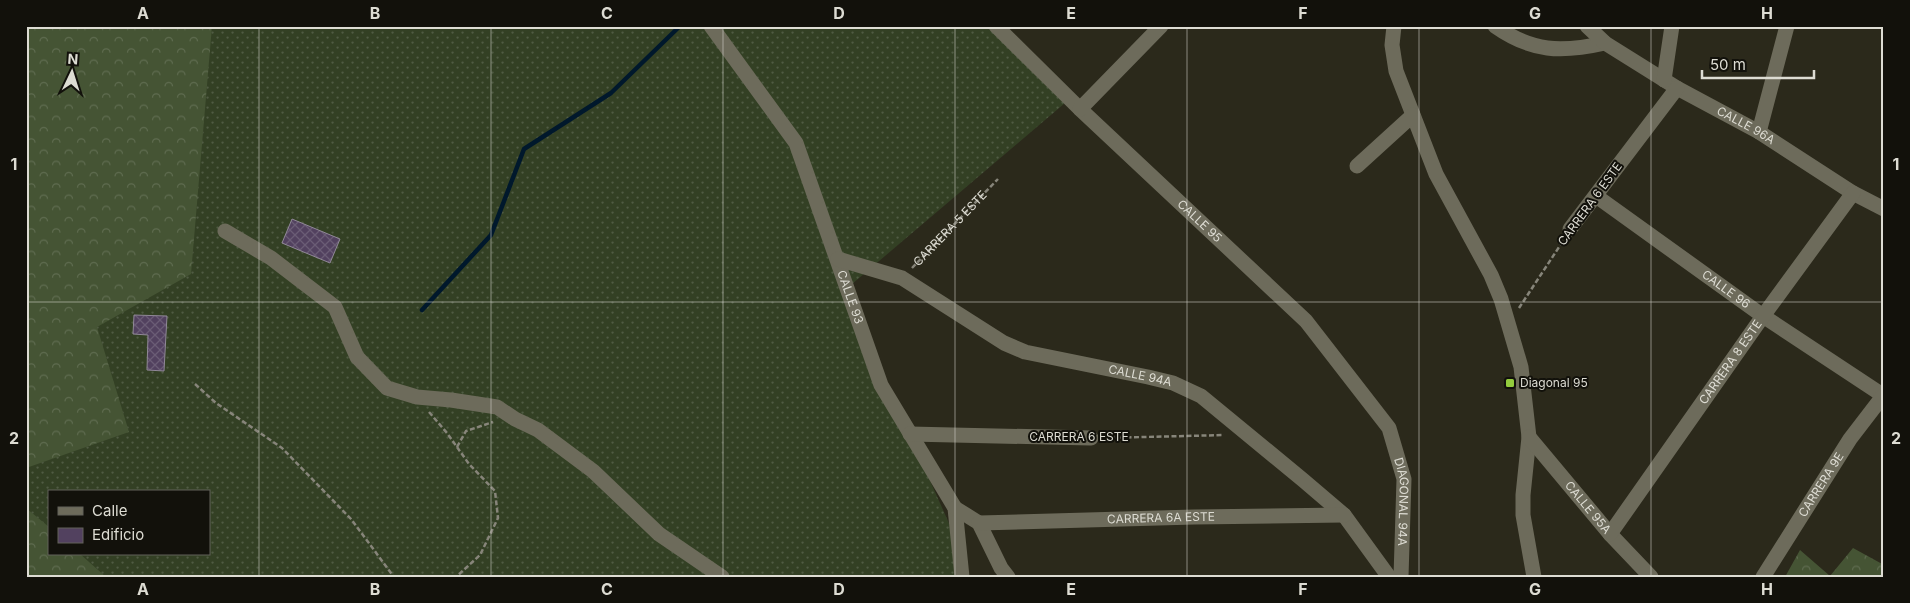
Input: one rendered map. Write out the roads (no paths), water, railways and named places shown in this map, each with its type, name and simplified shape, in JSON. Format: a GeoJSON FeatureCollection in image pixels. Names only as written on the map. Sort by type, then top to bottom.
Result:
{"type":"FeatureCollection","features":[{"type":"Feature","properties":{"kind":"street","name":"CALLE 93"},"geometry":{"type":"LineString","coordinates":[[711,26],[796,143],[881,385],[955,508],[962,577]]}},
{"type":"Feature","properties":{"kind":"street","name":"CALLE 95"},"geometry":{"type":"LineString","coordinates":[[996,26],[1080,109],[1306,321],[1389,428]]}},
{"type":"Feature","properties":{"kind":"street"},"geometry":{"type":"LineString","coordinates":[[1080,109],[1161,26]]}},
{"type":"Feature","properties":{"kind":"street"},"geometry":{"type":"LineString","coordinates":[[1394,26],[1392,45],[1394,65],[1436,174],[1490,275],[1509,324],[1521,367],[1529,437],[1523,495],[1523,515],[1534,577]]}},
{"type":"Feature","properties":{"kind":"street"},"geometry":{"type":"LineString","coordinates":[[1495,26],[1510,36],[1532,46],[1552,50],[1581,49],[1605,43]]}},
{"type":"Feature","properties":{"kind":"street","name":"CALLE 96A"},"geometry":{"type":"LineString","coordinates":[[1587,26],[1605,43],[1671,84],[1759,132],[1884,209]]}},
{"type":"Feature","properties":{"kind":"street"},"geometry":{"type":"LineString","coordinates":[[1671,84],[1672,26]]}},
{"type":"Feature","properties":{"kind":"street"},"geometry":{"type":"LineString","coordinates":[[1759,132],[1787,26]]}},
{"type":"Feature","properties":{"kind":"street","name":"CARRERA 6 ESTE"},"geometry":{"type":"LineString","coordinates":[[1570,229],[1596,196],[1671,84]]}},
{"type":"Feature","properties":{"kind":"street"},"geometry":{"type":"LineString","coordinates":[[1357,166],[1413,115]]}},
{"type":"Feature","properties":{"kind":"street","name":"CARRERA 8 ESTE"},"geometry":{"type":"LineString","coordinates":[[1610,534],[1763,316],[1854,192]]}},
{"type":"Feature","properties":{"kind":"street","name":"CALLE 96"},"geometry":{"type":"LineString","coordinates":[[1596,196],[1763,316],[1883,396]]}},
{"type":"Feature","properties":{"kind":"street"},"geometry":{"type":"LineString","coordinates":[[225,231],[270,258],[335,307],[357,357],[387,388],[417,397],[496,407],[515,420],[538,430],[594,471],[659,534],[722,577]]}},
{"type":"Feature","properties":{"kind":"street","name":"CALLE 94A"},"geometry":{"type":"LineString","coordinates":[[838,259],[902,278],[1004,343],[1025,352],[1173,383],[1200,396],[1344,515],[1389,577]]}},
{"type":"Feature","properties":{"kind":"street","name":"CARRERA 9E"},"geometry":{"type":"LineString","coordinates":[[1763,577],[1850,439],[1883,396]]}},
{"type":"Feature","properties":{"kind":"street","name":"DIAGONAL 94A"},"geometry":{"type":"LineString","coordinates":[[1389,428],[1404,479],[1401,577]]}},
{"type":"Feature","properties":{"kind":"street","name":"CARRERA 6 ESTE"},"geometry":{"type":"LineString","coordinates":[[910,434],[1091,438]]}},
{"type":"Feature","properties":{"kind":"street","name":"CALLE 95A"},"geometry":{"type":"LineString","coordinates":[[1529,437],[1610,534],[1651,577]]}},
{"type":"Feature","properties":{"kind":"street"},"geometry":{"type":"LineString","coordinates":[[955,508],[979,523],[1001,568],[1008,577]]}},
{"type":"Feature","properties":{"kind":"street","name":"CARRERA 6A ESTE"},"geometry":{"type":"LineString","coordinates":[[979,523],[1344,515]]}},
{"type":"Feature","properties":{"kind":"waterway"},"geometry":{"type":"LineString","coordinates":[[422,310],[491,235],[524,149],[611,93],[680,26]]}},
{"type":"Feature","properties":{"kind":"place","name":"Diagonal 95"},"geometry":{"type":"Point","coordinates":[1510,383]}}]}
